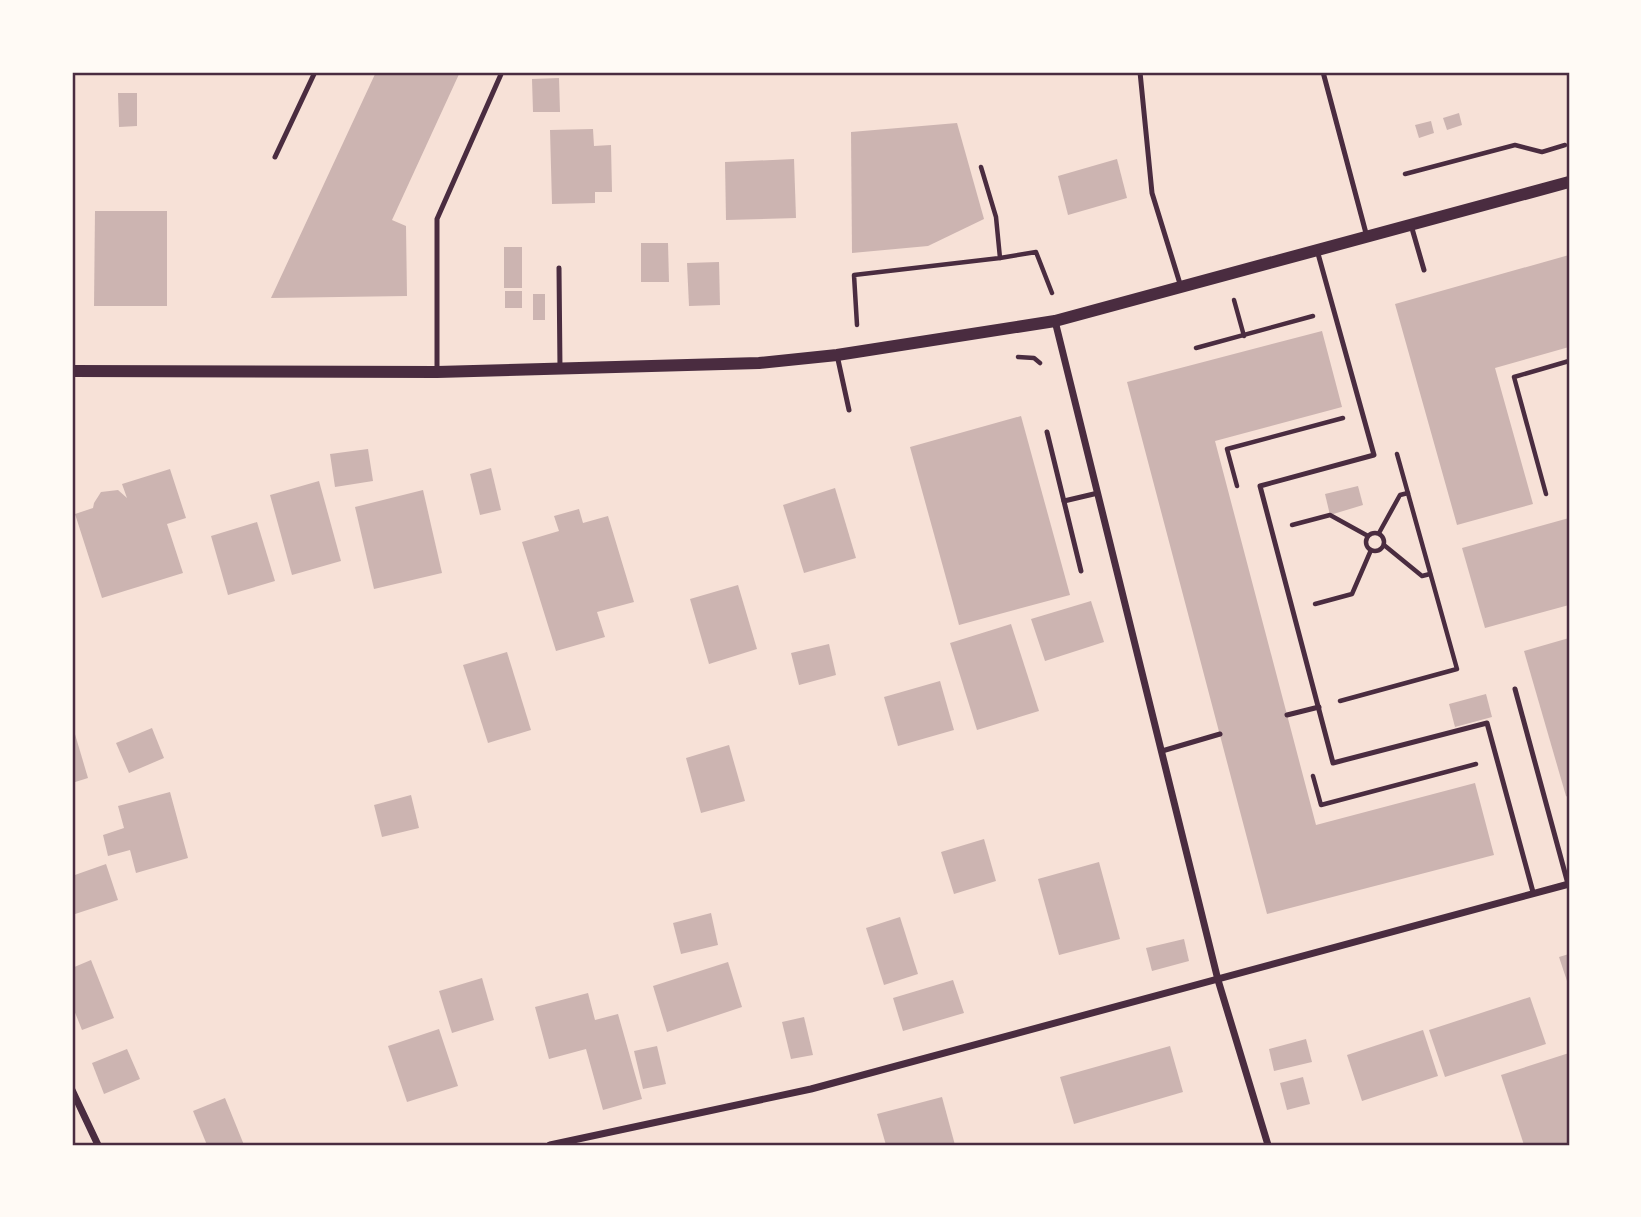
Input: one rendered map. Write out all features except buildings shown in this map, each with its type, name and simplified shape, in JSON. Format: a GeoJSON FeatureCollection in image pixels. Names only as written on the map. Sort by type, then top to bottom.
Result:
{"type":"FeatureCollection","features":[{"type":"Feature","properties":{"kind":"street"},"geometry":{"type":"LineString","coordinates":[[72,370],[437,372],[759,363],[837,355],[1055,321],[1569,182]]}},
{"type":"Feature","properties":{"kind":"street"},"geometry":{"type":"LineString","coordinates":[[1055,321],[1218,981],[1268,1145]]}},
{"type":"Feature","properties":{"kind":"street"},"geometry":{"type":"LineString","coordinates":[[550,1145],[811,1089],[1569,884]]}},
{"type":"Feature","properties":{"kind":"street"},"geometry":{"type":"LineString","coordinates":[[72,1090],[98,1145]]}},
{"type":"Feature","properties":{"kind":"lane"},"geometry":{"type":"LineString","coordinates":[[275,157],[314,72]]}},
{"type":"Feature","properties":{"kind":"lane"},"geometry":{"type":"LineString","coordinates":[[437,372],[437,219],[502,72]]}},
{"type":"Feature","properties":{"kind":"lane"},"geometry":{"type":"LineString","coordinates":[[1140,72],[1152,193],[1181,287]]}},
{"type":"Feature","properties":{"kind":"lane"},"geometry":{"type":"LineString","coordinates":[[1324,72],[1367,237]]}},
{"type":"Feature","properties":{"kind":"lane"},"geometry":{"type":"LineString","coordinates":[[1411,225],[1424,270]]}},
{"type":"Feature","properties":{"kind":"lane"},"geometry":{"type":"LineString","coordinates":[[1317,250],[1374,455],[1260,486],[1333,762],[1487,723],[1533,892]]}},
{"type":"Feature","properties":{"kind":"lane"},"geometry":{"type":"LineString","coordinates":[[559,268],[560,369]]}},
{"type":"Feature","properties":{"kind":"lane"},"geometry":{"type":"LineString","coordinates":[[837,355],[849,410]]}},
{"type":"Feature","properties":{"kind":"lane"},"geometry":{"type":"LineString","coordinates":[[1047,432],[1081,571]]}},
{"type":"Feature","properties":{"kind":"lane"},"geometry":{"type":"LineString","coordinates":[[1063,501],[1098,493]]}},
{"type":"Feature","properties":{"kind":"lane"},"geometry":{"type":"LineString","coordinates":[[1516,689],[1569,884]]}},
{"type":"Feature","properties":{"kind":"lane"},"geometry":{"type":"LineString","coordinates":[[1287,715],[1319,707]]}},
{"type":"Feature","properties":{"kind":"lane"},"geometry":{"type":"LineString","coordinates":[[1162,751],[1220,734]]}},
{"type":"Feature","properties":{"kind":"path"},"geometry":{"type":"LineString","coordinates":[[1405,174],[1515,145],[1542,152],[1565,145]]}},
{"type":"Feature","properties":{"kind":"path"},"geometry":{"type":"LineString","coordinates":[[981,167],[996,217],[1000,258]]}},
{"type":"Feature","properties":{"kind":"path"},"geometry":{"type":"LineString","coordinates":[[857,325],[854,275],[1036,252],[1052,293]]}},
{"type":"Feature","properties":{"kind":"path"},"geometry":{"type":"LineString","coordinates":[[1234,300],[1244,335]]}},
{"type":"Feature","properties":{"kind":"path"},"geometry":{"type":"LineString","coordinates":[[1196,348],[1334,311]]}},
{"type":"Feature","properties":{"kind":"path"},"geometry":{"type":"LineString","coordinates":[[1546,494],[1514,377],[1569,361]]}},
{"type":"Feature","properties":{"kind":"path"},"geometry":{"type":"LineString","coordinates":[[1240,498],[1227,449],[1353,416]]}},
{"type":"Feature","properties":{"kind":"path"},"geometry":{"type":"LineString","coordinates":[[1319,707],[1457,669],[1395,445]]}},
{"type":"Feature","properties":{"kind":"path"},"geometry":{"type":"LineString","coordinates":[[1379,533],[1400,495],[1408,493]]}},
{"type":"Feature","properties":{"kind":"path"},"geometry":{"type":"LineString","coordinates":[[1271,530],[1331,515],[1368,536]]}},
{"type":"Feature","properties":{"kind":"path"},"geometry":{"type":"LineString","coordinates":[[1373,532],[1379,533],[1385,540],[1384,545],[1377,551],[1370,550],[1366,545],[1368,536],[1373,532]]}},
{"type":"Feature","properties":{"kind":"path"},"geometry":{"type":"LineString","coordinates":[[1384,545],[1422,576],[1430,574]]}},
{"type":"Feature","properties":{"kind":"path"},"geometry":{"type":"LineString","coordinates":[[1293,610],[1352,594],[1370,550]]}},
{"type":"Feature","properties":{"kind":"path"},"geometry":{"type":"LineString","coordinates":[[1311,766],[1321,805],[1484,762]]}}]}
